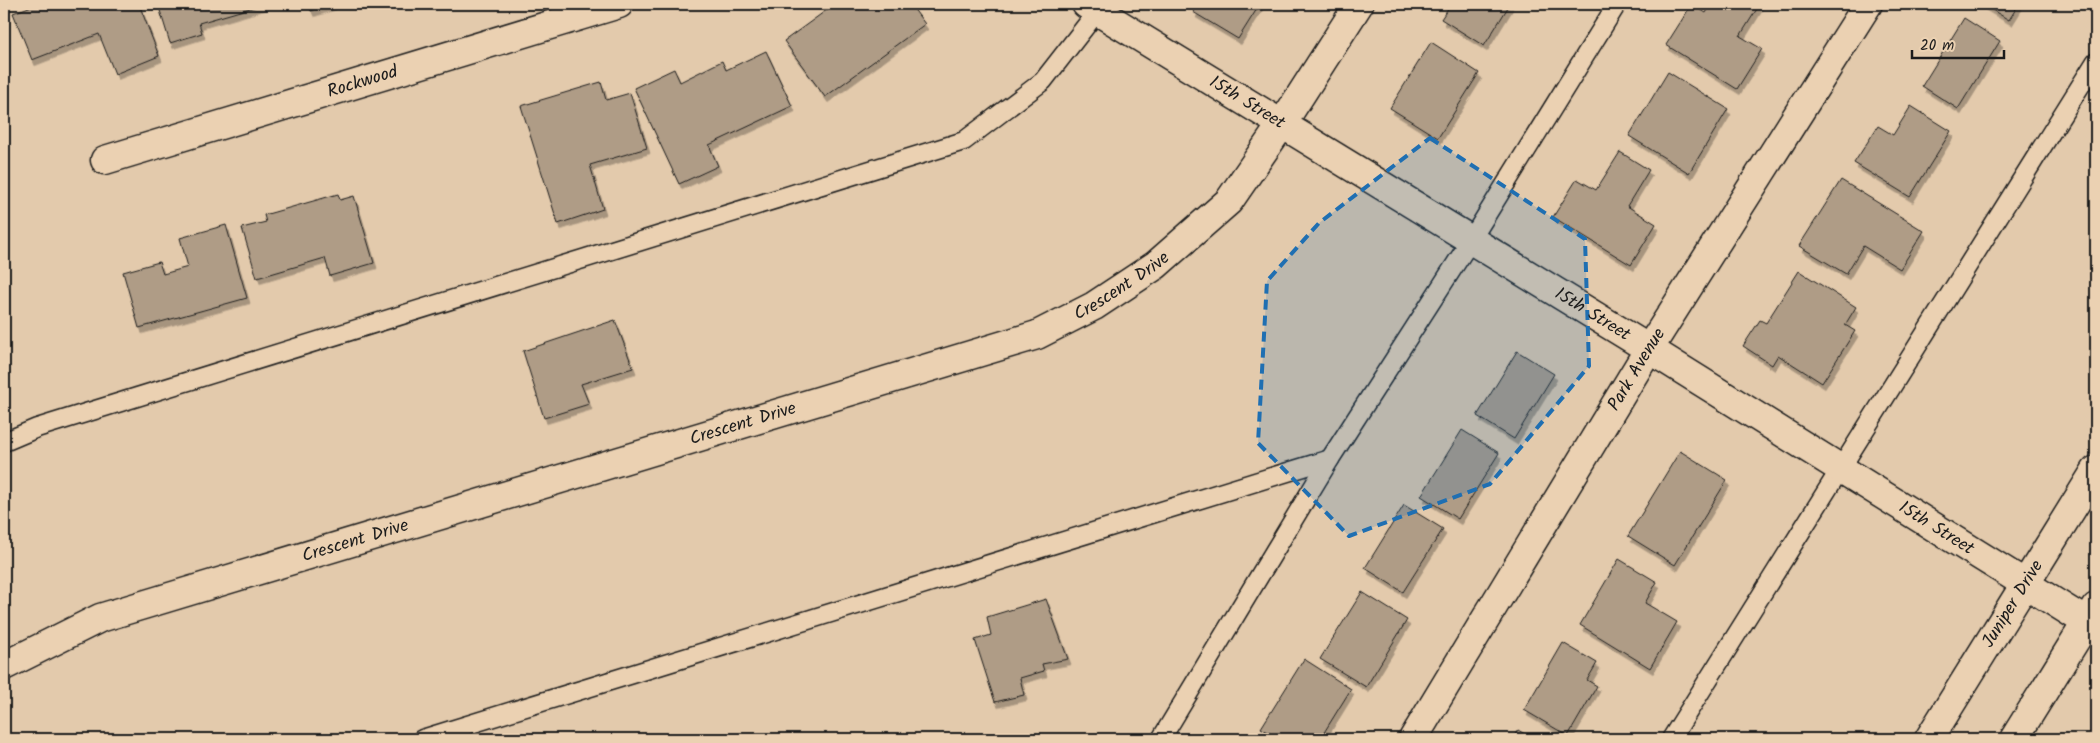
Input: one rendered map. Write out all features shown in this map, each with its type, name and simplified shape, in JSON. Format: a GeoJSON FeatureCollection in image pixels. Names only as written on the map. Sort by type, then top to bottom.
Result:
{"type":"FeatureCollection","features":[{"type":"Feature","properties":{"kind":"street","name":"Rockwood"},"geometry":{"type":"LineString","coordinates":[[105,160],[619,4]]}},
{"type":"Feature","properties":{"kind":"street","name":"Crescent Drive"},"geometry":{"type":"LineString","coordinates":[[4,666],[100,618],[1036,336],[1094,306],[1156,265],[1229,201],[1282,124],[1359,4]]}},
{"type":"Feature","properties":{"kind":"street","name":"Park Avenue"},"geometry":{"type":"LineString","coordinates":[[1413,739],[1649,349],[1868,4]]}},
{"type":"Feature","properties":{"kind":"street","name":"15th Street"},"geometry":{"type":"LineString","coordinates":[[1096,6],[1282,124],[1649,349],[2025,585],[2093,619]]}},
{"type":"Feature","properties":{"kind":"street","name":"Juniper Drive"},"geometry":{"type":"LineString","coordinates":[[1929,739],[2096,470]]}},
{"type":"Feature","properties":{"kind":"street"},"geometry":{"type":"LineString","coordinates":[[2014,739],[2093,619]]}},
{"type":"Feature","properties":{"kind":"lane"},"geometry":{"type":"LineString","coordinates":[[1161,739],[1330,459],[1471,240],[1617,4]]}},
{"type":"Feature","properties":{"kind":"lane"},"geometry":{"type":"LineString","coordinates":[[4,442],[47,425],[964,141],[1043,80],[1096,6]]}},
{"type":"Feature","properties":{"kind":"lane"},"geometry":{"type":"LineString","coordinates":[[1671,739],[2096,60]]}},
{"type":"Feature","properties":{"kind":"lane"},"geometry":{"type":"LineString","coordinates":[[422,739],[1330,459]]}},
{"type":"Feature","properties":{"kind":"highlighted area"},"geometry":{"type":"Polygon","coordinates":[[[1430,138],[1585,239],[1589,366],[1490,484],[1349,536],[1258,443],[1267,281],[1319,223],[1430,138]]]}},
{"type":"Feature","properties":{"kind":"building"},"geometry":{"type":"Polygon","coordinates":[[[37,4],[139,4],[159,56],[115,74],[99,34],[32,60],[13,13],[37,4]]]}},
{"type":"Feature","properties":{"kind":"building"},"geometry":{"type":"Polygon","coordinates":[[[158,4],[264,4],[199,23],[202,33],[170,43],[158,4]]]}},
{"type":"Feature","properties":{"kind":"building"},"geometry":{"type":"Polygon","coordinates":[[[308,4],[333,4],[311,11],[308,4]]]}},
{"type":"Feature","properties":{"kind":"building"},"geometry":{"type":"Polygon","coordinates":[[[835,4],[910,4],[925,24],[825,97],[784,41],[835,4]]]}},
{"type":"Feature","properties":{"kind":"building"},"geometry":{"type":"Polygon","coordinates":[[[1198,4],[1260,4],[1238,39],[1193,12],[1198,4]]]}},
{"type":"Feature","properties":{"kind":"building"},"geometry":{"type":"Polygon","coordinates":[[[1451,4],[1510,4],[1484,46],[1441,19],[1451,4]]]}},
{"type":"Feature","properties":{"kind":"building"},"geometry":{"type":"Polygon","coordinates":[[[1692,4],[1706,13],[1711,4],[1760,4],[1740,36],[1762,49],[1737,89],[1666,45],[1692,4]]]}},
{"type":"Feature","properties":{"kind":"building"},"geometry":{"type":"Polygon","coordinates":[[[1982,4],[2019,4],[2009,20],[1982,4]]]}},
{"type":"Feature","properties":{"kind":"building"},"geometry":{"type":"Polygon","coordinates":[[[1964,18],[2000,41],[1958,109],[1922,86],[1964,18]]]}},
{"type":"Feature","properties":{"kind":"building"},"geometry":{"type":"Polygon","coordinates":[[[1431,42],[1479,73],[1438,138],[1390,108],[1431,42]]]}},
{"type":"Feature","properties":{"kind":"building"},"geometry":{"type":"Polygon","coordinates":[[[766,51],[792,106],[709,145],[718,166],[679,184],[634,88],[674,69],[680,82],[722,61],[726,70],[766,51]]]}},
{"type":"Feature","properties":{"kind":"building"},"geometry":{"type":"Polygon","coordinates":[[[1668,72],[1728,109],[1689,173],[1629,136],[1668,72]]]}},
{"type":"Feature","properties":{"kind":"building"},"geometry":{"type":"Polygon","coordinates":[[[601,82],[606,100],[630,93],[647,148],[590,165],[603,209],[558,224],[521,106],[601,82]]]}},
{"type":"Feature","properties":{"kind":"building"},"geometry":{"type":"Polygon","coordinates":[[[1911,106],[1951,131],[1910,197],[1854,163],[1878,126],[1893,135],[1911,106]]]}},
{"type":"Feature","properties":{"kind":"building"},"geometry":{"type":"Polygon","coordinates":[[[1620,152],[1649,170],[1627,206],[1656,224],[1631,265],[1553,217],[1577,179],[1596,190],[1620,152]]]}},
{"type":"Feature","properties":{"kind":"building"},"geometry":{"type":"Polygon","coordinates":[[[1841,180],[1924,231],[1900,269],[1863,246],[1846,274],[1799,246],[1841,180]]]}},
{"type":"Feature","properties":{"kind":"building"},"geometry":{"type":"Polygon","coordinates":[[[338,194],[340,200],[354,196],[374,263],[330,276],[325,258],[257,278],[242,228],[266,222],[264,215],[338,194]]]}},
{"type":"Feature","properties":{"kind":"building"},"geometry":{"type":"Polygon","coordinates":[[[226,225],[247,298],[139,328],[123,272],[159,262],[163,274],[188,267],[180,238],[226,225]]]}},
{"type":"Feature","properties":{"kind":"building"},"geometry":{"type":"Polygon","coordinates":[[[1799,271],[1856,307],[1845,325],[1855,331],[1822,383],[1778,355],[1772,365],[1743,346],[1760,320],[1766,323],[1799,271]]]}},
{"type":"Feature","properties":{"kind":"building"},"geometry":{"type":"Polygon","coordinates":[[[615,320],[633,368],[581,384],[589,404],[544,418],[523,351],[615,320]]]}},
{"type":"Feature","properties":{"kind":"building"},"geometry":{"type":"Polygon","coordinates":[[[1517,351],[1554,374],[1514,439],[1477,416],[1517,351]]]}},
{"type":"Feature","properties":{"kind":"building"},"geometry":{"type":"Polygon","coordinates":[[[1462,430],[1499,453],[1458,519],[1421,496],[1462,430]]]}},
{"type":"Feature","properties":{"kind":"building"},"geometry":{"type":"Polygon","coordinates":[[[1680,451],[1727,480],[1675,565],[1628,536],[1680,451]]]}},
{"type":"Feature","properties":{"kind":"building"},"geometry":{"type":"Polygon","coordinates":[[[1404,505],[1443,529],[1403,592],[1365,568],[1404,505]]]}},
{"type":"Feature","properties":{"kind":"building"},"geometry":{"type":"Polygon","coordinates":[[[1619,559],[1657,582],[1645,603],[1677,622],[1650,668],[1580,625],[1619,559]]]}},
{"type":"Feature","properties":{"kind":"building"},"geometry":{"type":"Polygon","coordinates":[[[1362,592],[1407,620],[1366,687],[1320,659],[1362,592]]]}},
{"type":"Feature","properties":{"kind":"building"},"geometry":{"type":"Polygon","coordinates":[[[1046,599],[1068,659],[1042,664],[1044,671],[1020,678],[1024,695],[995,702],[975,640],[991,635],[987,617],[1046,599]]]}},
{"type":"Feature","properties":{"kind":"building"},"geometry":{"type":"Polygon","coordinates":[[[1563,643],[1597,663],[1587,680],[1597,686],[1568,736],[1524,710],[1563,643]]]}},
{"type":"Feature","properties":{"kind":"building"},"geometry":{"type":"Polygon","coordinates":[[[1304,659],[1351,689],[1320,739],[1280,739],[1261,728],[1304,659]]]}},
{"type":"Feature","properties":{"kind":"building"},"geometry":{"type":"Polygon","coordinates":[[[1518,730],[1533,739],[1512,739],[1518,730]]]}}]}
